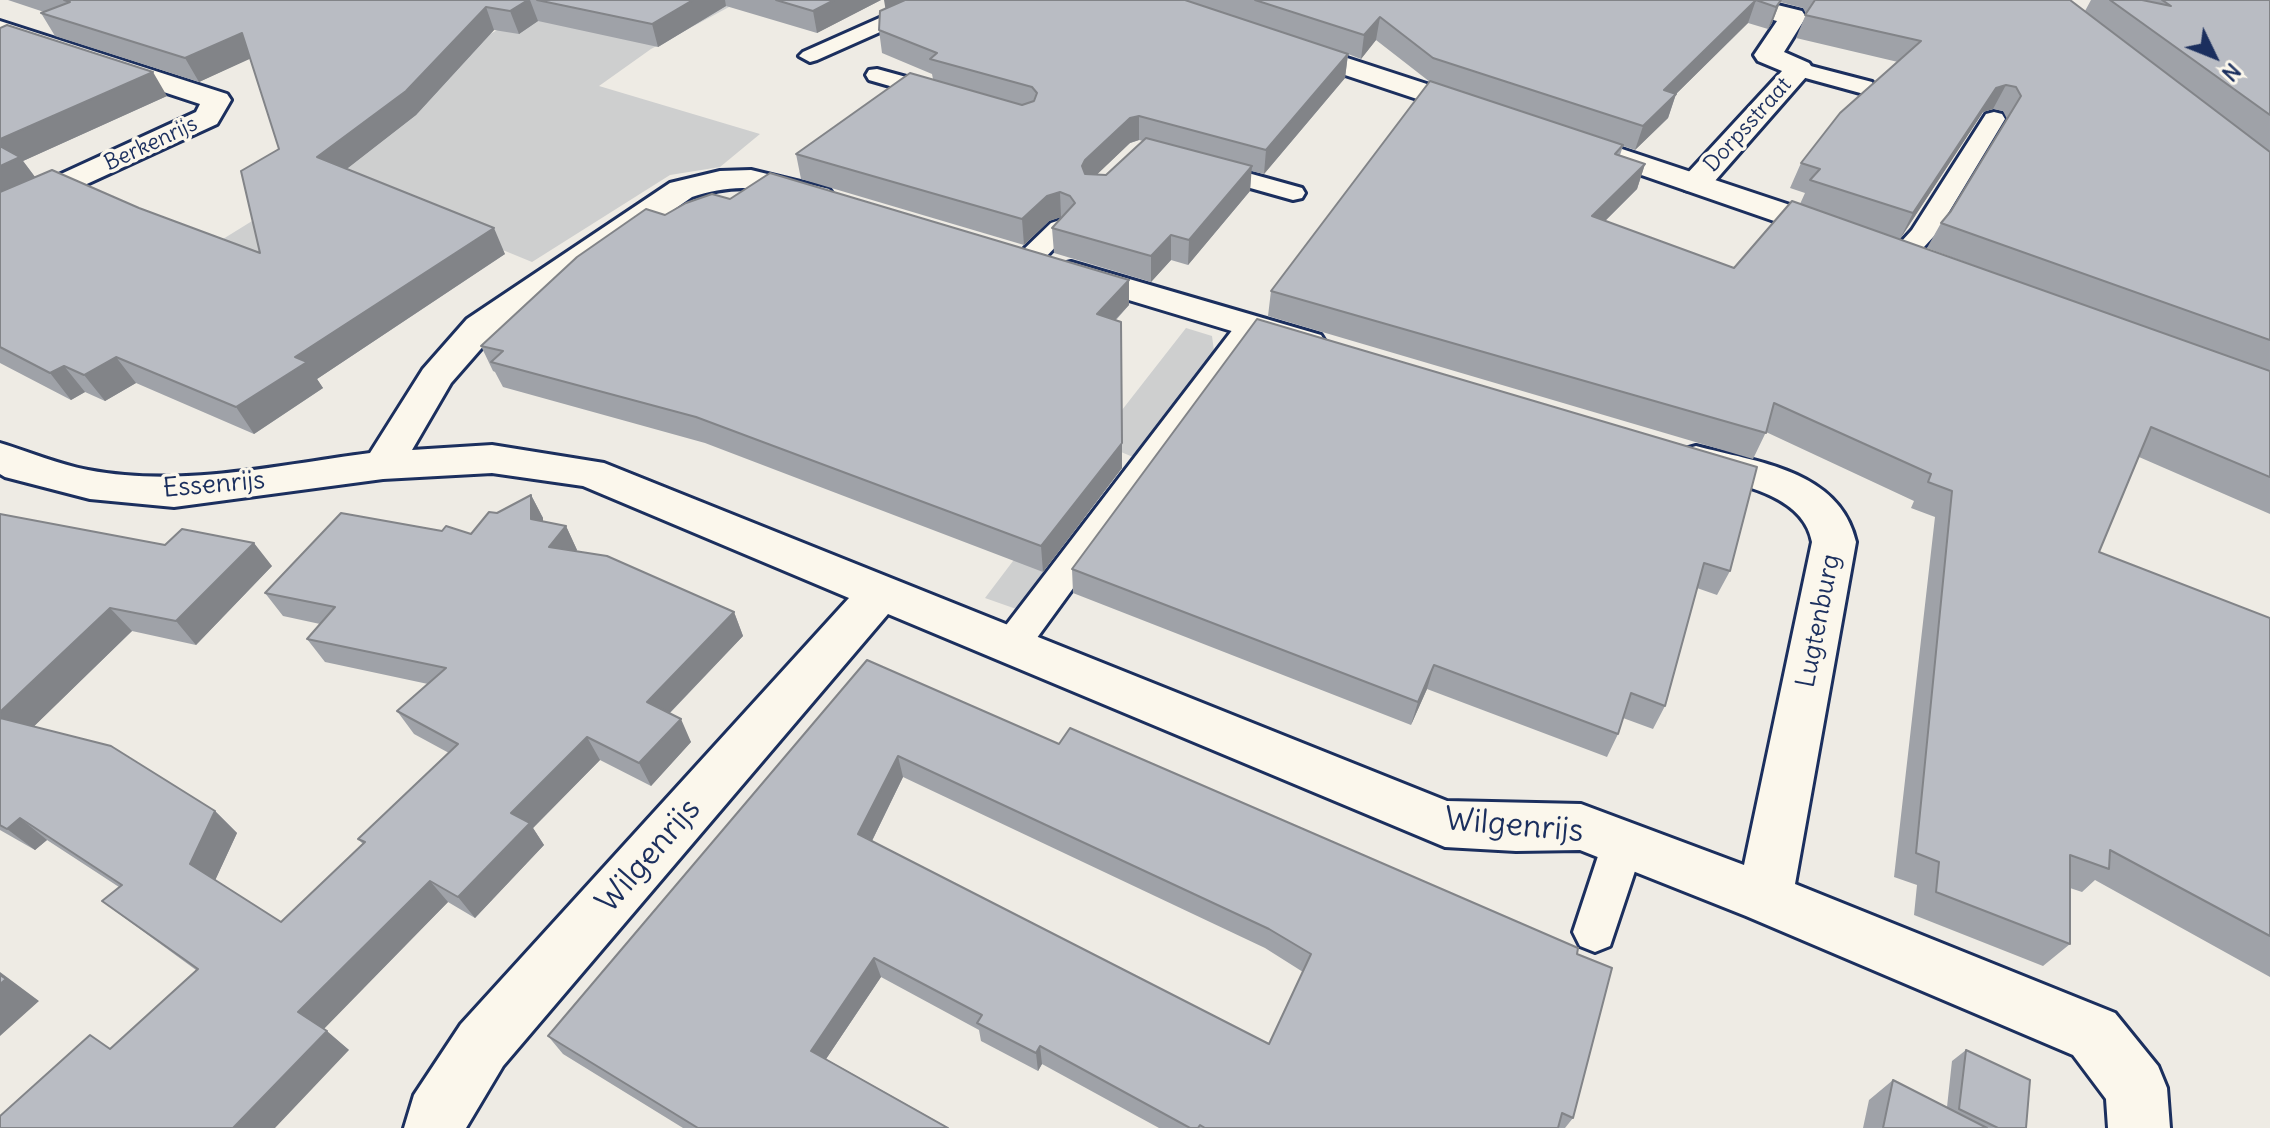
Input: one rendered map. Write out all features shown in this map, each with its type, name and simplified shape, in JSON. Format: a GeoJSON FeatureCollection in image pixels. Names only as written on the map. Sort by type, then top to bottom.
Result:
{"type":"FeatureCollection","features":[{"type":"Feature","properties":{"kind":"street","name":"Dorpsstraat"},"geometry":{"type":"LineString","coordinates":[[1696,183],[1799,69],[1768,55],[1793,17],[1727,0]]}},
{"type":"Feature","properties":{"kind":"street","name":"Berkenrijs"},"geometry":{"type":"LineString","coordinates":[[0,29],[217,100],[207,118],[0,214]]}},
{"type":"Feature","properties":{"kind":"street"},"geometry":{"type":"LineString","coordinates":[[1266,39],[1500,117]]}},
{"type":"Feature","properties":{"kind":"street","name":"Dorpsstraat"},"geometry":{"type":"LineString","coordinates":[[1560,138],[1917,259]]}},
{"type":"Feature","properties":{"kind":"street"},"geometry":{"type":"LineString","coordinates":[[383,465],[436,377],[480,327],[681,190],[704,182],[753,177],[854,207]]}},
{"type":"Feature","properties":{"kind":"street"},"geometry":{"type":"LineString","coordinates":[[1015,255],[1342,354]]}},
{"type":"Feature","properties":{"kind":"street","name":"Lugtenburg"},"geometry":{"type":"LineString","coordinates":[[1664,450],[1807,496],[1829,520],[1834,542],[1765,898]]}},
{"type":"Feature","properties":{"kind":"street","name":"Essenrijs"},"geometry":{"type":"LineString","coordinates":[[0,457],[19,467],[90,485],[174,493],[383,465]]}},
{"type":"Feature","properties":{"kind":"street","name":"Wilgenrijs"},"geometry":{"type":"LineString","coordinates":[[383,465],[492,459],[590,473],[1445,824],[1516,828],[1581,827],[1765,898],[2094,1034],[2136,1088],[2139,1128]]}},
{"type":"Feature","properties":{"kind":"street","name":"Wilgenrijs"},"geometry":{"type":"LineString","coordinates":[[435,1128],[436,1117],[482,1045],[879,594]]}},
{"type":"Feature","properties":{"kind":"lane"},"geometry":{"type":"LineString","coordinates":[[810,56],[936,0]]}},
{"type":"Feature","properties":{"kind":"lane"},"geometry":{"type":"LineString","coordinates":[[1799,69],[1864,87]]}},
{"type":"Feature","properties":{"kind":"lane"},"geometry":{"type":"LineString","coordinates":[[877,75],[966,101]]}},
{"type":"Feature","properties":{"kind":"lane"},"geometry":{"type":"LineString","coordinates":[[1917,259],[1922,235],[1994,119]]}},
{"type":"Feature","properties":{"kind":"lane"},"geometry":{"type":"LineString","coordinates":[[1186,163],[1293,193]]}},
{"type":"Feature","properties":{"kind":"lane"},"geometry":{"type":"LineString","coordinates":[[1015,255],[1060,228]]}},
{"type":"Feature","properties":{"kind":"lane"},"geometry":{"type":"LineString","coordinates":[[1010,647],[1250,326]]}},
{"type":"Feature","properties":{"kind":"lane"},"geometry":{"type":"LineString","coordinates":[[1595,932],[1623,844]]}},
{"type":"Feature","properties":{"kind":"shaded area"},"geometry":{"type":"Polygon","coordinates":[[[554,0],[742,0],[651,49],[599,86],[760,134],[720,167],[670,175],[532,262],[381,200],[260,269],[223,239],[362,153],[396,84],[554,0]]]}},
{"type":"Feature","properties":{"kind":"shaded area"},"geometry":{"type":"Polygon","coordinates":[[[1186,328],[1212,336],[1214,351],[1133,457],[1097,442],[1186,328]]]}},
{"type":"Feature","properties":{"kind":"shaded area"},"geometry":{"type":"Polygon","coordinates":[[[1091,458],[1071,513],[1087,519],[1019,610],[985,598],[1091,458]]]}},
{"type":"Feature","properties":{"kind":"building"},"geometry":{"type":"Polygon","coordinates":[[[64,0],[528,0],[510,11],[486,7],[406,91],[317,157],[494,228],[295,357],[307,362],[236,407],[116,357],[84,375],[64,366],[50,373],[0,347],[0,192],[52,170],[139,208],[260,253],[241,171],[279,149],[242,33],[185,58],[41,13],[70,2],[64,0]]]}},
{"type":"Feature","properties":{"kind":"building"},"geometry":{"type":"Polygon","coordinates":[[[537,0],[693,0],[652,24],[537,0]]]}},
{"type":"Feature","properties":{"kind":"building"},"geometry":{"type":"Polygon","coordinates":[[[776,0],[834,0],[813,11],[776,0]]]}},
{"type":"Feature","properties":{"kind":"building"},"geometry":{"type":"Polygon","coordinates":[[[905,0],[1185,0],[1348,54],[1266,150],[1139,116],[1130,118],[1085,160],[1082,166],[1085,174],[1106,175],[1146,138],[1252,166],[1189,240],[1171,235],[1151,256],[1052,228],[1075,203],[1070,196],[1060,192],[1047,196],[1022,219],[796,154],[910,73],[1022,105],[1034,101],[1037,93],[1032,87],[930,59],[937,53],[879,30],[880,11],[905,0]]]}},
{"type":"Feature","properties":{"kind":"building"},"geometry":{"type":"Polygon","coordinates":[[[1255,0],[1756,0],[1664,90],[1676,94],[1643,126],[1433,58],[1380,17],[1364,35],[1255,0]]]}},
{"type":"Feature","properties":{"kind":"building"},"geometry":{"type":"Polygon","coordinates":[[[1756,0],[1781,0],[1776,7],[1756,0]]]}},
{"type":"Feature","properties":{"kind":"building"},"geometry":{"type":"Polygon","coordinates":[[[1815,0],[2070,0],[2270,152],[2270,340],[1941,223],[2021,96],[2016,87],[2006,85],[1996,88],[1913,213],[1810,180],[1820,169],[1801,163],[1840,113],[1921,41],[1805,15],[1815,0]]]}},
{"type":"Feature","properties":{"kind":"building"},"geometry":{"type":"Polygon","coordinates":[[[2110,0],[2142,0],[2171,6],[2162,0],[2270,0],[2270,115],[2110,0]]]}},
{"type":"Feature","properties":{"kind":"building"},"geometry":{"type":"Polygon","coordinates":[[[7,25],[153,72],[0,139],[0,28],[7,25]]]}},
{"type":"Feature","properties":{"kind":"building"},"geometry":{"type":"Polygon","coordinates":[[[1430,81],[1623,145],[1615,154],[1645,164],[1592,216],[1734,268],[1792,201],[2270,371],[2270,477],[2151,427],[2099,552],[2270,618],[2270,936],[2110,850],[2109,869],[2070,855],[2070,944],[1936,892],[1939,862],[1916,853],[1952,491],[1928,482],[1931,474],[1774,403],[1766,433],[1271,291],[1430,81]]]}},
{"type":"Feature","properties":{"kind":"building"},"geometry":{"type":"Polygon","coordinates":[[[0,146],[20,157],[0,166],[0,146]]]}},
{"type":"Feature","properties":{"kind":"building"},"geometry":{"type":"Polygon","coordinates":[[[770,173],[1129,280],[1097,314],[1121,322],[1122,443],[1041,546],[696,417],[491,362],[503,351],[481,346],[577,257],[646,209],[665,215],[712,194],[730,199],[770,173]]]}},
{"type":"Feature","properties":{"kind":"building"},"geometry":{"type":"Polygon","coordinates":[[[1257,319],[1757,467],[1730,571],[1704,563],[1665,706],[1631,693],[1618,734],[1434,665],[1418,702],[1072,569],[1257,319]]]}},
{"type":"Feature","properties":{"kind":"building"},"geometry":{"type":"Polygon","coordinates":[[[531,495],[531,519],[566,526],[549,547],[607,556],[734,612],[647,702],[681,719],[639,763],[587,737],[511,813],[530,823],[458,897],[430,881],[298,1012],[327,1031],[233,1128],[0,1128],[0,1116],[90,1035],[110,1049],[198,969],[102,901],[122,885],[20,818],[7,829],[0,825],[0,718],[111,746],[215,811],[190,864],[281,922],[365,842],[358,839],[458,744],[397,711],[446,668],[307,639],[335,607],[265,593],[341,513],[442,531],[446,526],[471,534],[489,512],[497,513],[531,495]]]}},
{"type":"Feature","properties":{"kind":"building"},"geometry":{"type":"Polygon","coordinates":[[[0,514],[165,545],[182,529],[254,543],[176,621],[110,608],[0,712],[0,514]]]}},
{"type":"Feature","properties":{"kind":"building"},"geometry":{"type":"Polygon","coordinates":[[[867,660],[1059,744],[1070,728],[1578,948],[1577,954],[1612,968],[1573,1118],[1562,1113],[1558,1128],[1205,1128],[1200,1125],[1190,1128],[1040,1046],[1036,1053],[977,1023],[982,1015],[874,958],[811,1051],[948,1128],[698,1128],[548,1036],[867,660]],[[898,756],[858,834],[1269,1044],[1311,954],[1269,929],[898,756]]]}},
{"type":"Feature","properties":{"kind":"building"},"geometry":{"type":"Polygon","coordinates":[[[1966,1050],[2030,1080],[2026,1128],[1998,1128],[1959,1109],[1966,1050]]]}},
{"type":"Feature","properties":{"kind":"building"},"geometry":{"type":"Polygon","coordinates":[[[1893,1080],[1987,1128],[1883,1128],[1893,1080]]]}}]}
